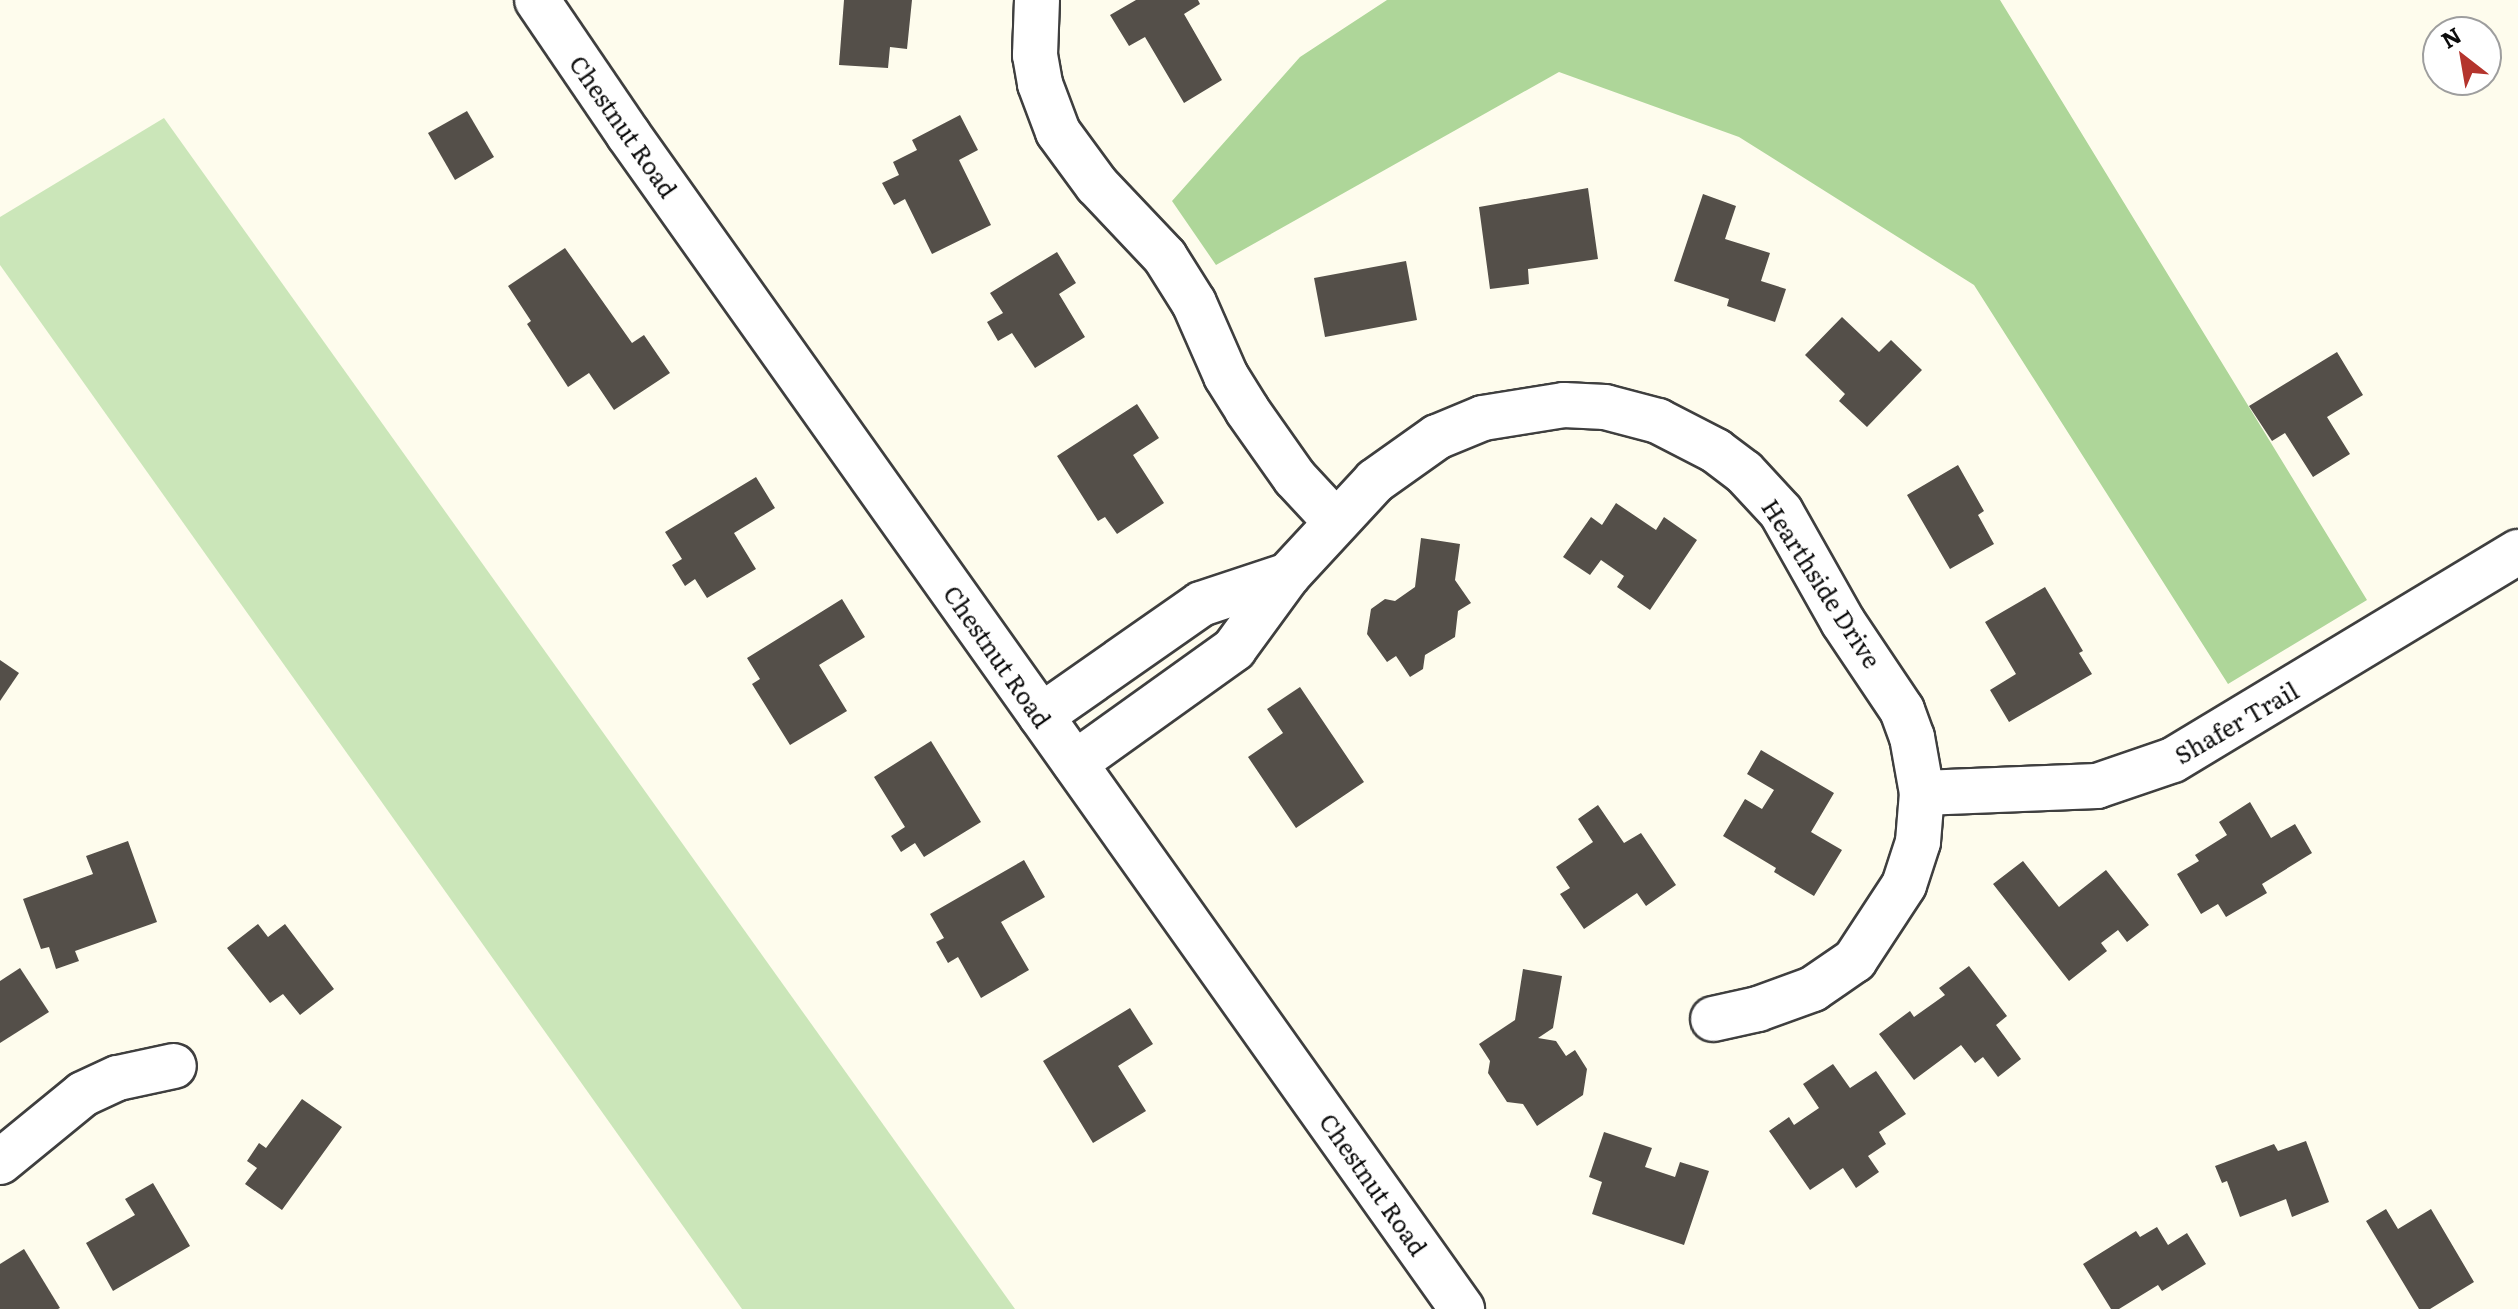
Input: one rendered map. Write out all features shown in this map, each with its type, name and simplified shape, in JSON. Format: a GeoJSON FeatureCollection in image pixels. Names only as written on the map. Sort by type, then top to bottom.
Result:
{"type":"FeatureCollection","features":[{"type":"Feature","properties":{"kind":"street","name":"Chestnut Road"},"geometry":{"type":"LineString","coordinates":[[537,0],[1462,1309]]}},
{"type":"Feature","properties":{"kind":"street"},"geometry":{"type":"LineString","coordinates":[[1037,0],[1035,55],[1044,97],[1058,132],[1097,185],[1165,257],[1194,303],[1226,376],[1247,410],[1295,478],[1336,522]]}},
{"type":"Feature","properties":{"kind":"street","name":"Hearthside Drive"},"geometry":{"type":"LineString","coordinates":[[1075,763],[1234,649],[1288,575],[1312,553],[1375,481],[1407,455],[1437,437],[1483,418],[1537,407],[1605,407],[1658,421],[1688,434],[1744,472],[1765,493],[1797,536],[1843,622],[1902,710],[1912,737],[1922,793],[1918,842],[1904,885],[1855,960],[1813,989],[1758,1009],[1713,1019]]}},
{"type":"Feature","properties":{"kind":"street","name":"Shafer Trail"},"geometry":{"type":"LineString","coordinates":[[1922,793],[2097,786],[2173,760],[2518,552]]}},
{"type":"Feature","properties":{"kind":"street","name":"Hearthside Drive"},"geometry":{"type":"LineString","coordinates":[[1041,716],[1201,604],[1288,575]]}},
{"type":"Feature","properties":{"kind":"street"},"geometry":{"type":"LineString","coordinates":[[0,1162],[83,1094],[118,1078],[174,1066]]}},
{"type":"Feature","properties":{"kind":"green space"},"geometry":{"type":"Polygon","coordinates":[[[1387,0],[2000,0],[2367,600],[2228,684],[1974,285],[1739,137],[1559,72],[1216,265],[1172,201],[1300,57],[1387,0]]]}},
{"type":"Feature","properties":{"kind":"green space"},"geometry":{"type":"Polygon","coordinates":[[[164,118],[1015,1309],[742,1309],[0,265],[0,217],[164,118]]]}},
{"type":"Feature","properties":{"kind":"building"},"geometry":{"type":"Polygon","coordinates":[[[844,0],[912,0],[907,49],[890,47],[888,68],[839,65],[844,0]]]}},
{"type":"Feature","properties":{"kind":"building"},"geometry":{"type":"Polygon","coordinates":[[[1136,0],[1198,0],[1200,4],[1184,14],[1222,80],[1184,103],[1145,37],[1129,46],[1110,15],[1136,0]]]}},
{"type":"Feature","properties":{"kind":"building"},"geometry":{"type":"Polygon","coordinates":[[[467,111],[494,157],[455,180],[428,133],[467,111]]]}},
{"type":"Feature","properties":{"kind":"building"},"geometry":{"type":"Polygon","coordinates":[[[960,115],[978,150],[959,160],[991,225],[932,254],[905,199],[894,205],[882,183],[899,175],[893,162],[917,150],[912,140],[960,115]]]}},
{"type":"Feature","properties":{"kind":"building"},"geometry":{"type":"Polygon","coordinates":[[[1588,188],[1598,259],[1528,269],[1529,284],[1490,289],[1479,207],[1588,188]]]}},
{"type":"Feature","properties":{"kind":"building"},"geometry":{"type":"Polygon","coordinates":[[[1703,194],[1736,206],[1725,239],[1770,253],[1761,281],[1786,289],[1775,322],[1727,306],[1729,299],[1674,281],[1703,194]]]}},
{"type":"Feature","properties":{"kind":"building"},"geometry":{"type":"Polygon","coordinates":[[[565,248],[632,343],[644,335],[670,373],[614,410],[589,373],[568,387],[527,324],[531,321],[508,286],[565,248]]]}},
{"type":"Feature","properties":{"kind":"building"},"geometry":{"type":"Polygon","coordinates":[[[1057,252],[1076,283],[1059,294],[1085,337],[1035,368],[1012,333],[998,341],[987,322],[1003,313],[990,293],[1057,252]]]}},
{"type":"Feature","properties":{"kind":"building"},"geometry":{"type":"Polygon","coordinates":[[[1406,261],[1417,320],[1325,337],[1314,278],[1406,261]]]}},
{"type":"Feature","properties":{"kind":"building"},"geometry":{"type":"Polygon","coordinates":[[[1842,317],[1879,352],[1891,340],[1922,370],[1867,427],[1839,401],[1845,394],[1805,355],[1842,317]]]}},
{"type":"Feature","properties":{"kind":"building"},"geometry":{"type":"Polygon","coordinates":[[[2337,352],[2363,395],[2327,417],[2350,454],[2313,477],[2285,433],[2272,441],[2249,406],[2337,352]]]}},
{"type":"Feature","properties":{"kind":"building"},"geometry":{"type":"Polygon","coordinates":[[[1137,404],[1159,438],[1133,455],[1164,503],[1117,534],[1105,517],[1098,521],[1057,456],[1137,404]]]}},
{"type":"Feature","properties":{"kind":"building"},"geometry":{"type":"Polygon","coordinates":[[[1958,465],[1984,511],[1978,515],[1994,544],[1950,569],[1907,495],[1958,465]]]}},
{"type":"Feature","properties":{"kind":"building"},"geometry":{"type":"Polygon","coordinates":[[[756,477],[775,508],[734,533],[756,569],[707,598],[695,579],[685,586],[672,565],[682,559],[665,532],[756,477]]]}},
{"type":"Feature","properties":{"kind":"building"},"geometry":{"type":"Polygon","coordinates":[[[1616,503],[1656,530],[1664,517],[1697,540],[1650,610],[1617,587],[1624,576],[1601,560],[1590,575],[1563,557],[1591,517],[1602,525],[1616,503]]]}},
{"type":"Feature","properties":{"kind":"building"},"geometry":{"type":"Polygon","coordinates":[[[1421,538],[1460,544],[1455,580],[1471,603],[1458,611],[1455,637],[1425,655],[1423,669],[1410,677],[1396,656],[1387,662],[1367,634],[1371,609],[1385,599],[1395,601],[1415,587],[1421,538]]]}},
{"type":"Feature","properties":{"kind":"building"},"geometry":{"type":"Polygon","coordinates":[[[2045,587],[2083,651],[2079,653],[2092,674],[2009,722],[1990,690],[2016,674],[1985,622],[2045,587]]]}},
{"type":"Feature","properties":{"kind":"building"},"geometry":{"type":"Polygon","coordinates":[[[842,599],[865,637],[819,665],[847,711],[790,745],[752,684],[760,679],[747,658],[842,599]]]}},
{"type":"Feature","properties":{"kind":"building"},"geometry":{"type":"Polygon","coordinates":[[[0,660],[19,673],[0,701],[0,660]]]}},
{"type":"Feature","properties":{"kind":"building"},"geometry":{"type":"Polygon","coordinates":[[[1300,687],[1364,782],[1296,828],[1248,757],[1283,733],[1267,709],[1300,687]]]}},
{"type":"Feature","properties":{"kind":"building"},"geometry":{"type":"Polygon","coordinates":[[[931,741],[981,822],[924,857],[915,843],[901,852],[891,836],[905,827],[874,777],[931,741]]]}},
{"type":"Feature","properties":{"kind":"building"},"geometry":{"type":"Polygon","coordinates":[[[1761,750],[1834,793],[1811,832],[1842,850],[1814,896],[1774,872],[1776,868],[1723,836],[1745,799],[1762,809],[1774,790],[1747,774],[1761,750]]]}},
{"type":"Feature","properties":{"kind":"building"},"geometry":{"type":"Polygon","coordinates":[[[2250,802],[2271,838],[2295,824],[2312,853],[2262,884],[2267,893],[2226,917],[2218,904],[2201,914],[2177,874],[2199,861],[2195,855],[2227,835],[2219,822],[2250,802]]]}},
{"type":"Feature","properties":{"kind":"building"},"geometry":{"type":"Polygon","coordinates":[[[1598,805],[1624,843],[1641,833],[1676,885],[1646,906],[1637,893],[1584,929],[1560,894],[1570,888],[1556,867],[1593,842],[1578,819],[1598,805]]]}},
{"type":"Feature","properties":{"kind":"building"},"geometry":{"type":"Polygon","coordinates":[[[128,841],[157,922],[75,951],[79,961],[56,969],[49,947],[41,949],[23,899],[93,874],[86,856],[128,841]]]}},
{"type":"Feature","properties":{"kind":"building"},"geometry":{"type":"Polygon","coordinates":[[[1024,860],[1045,897],[1001,922],[1029,970],[981,998],[958,957],[948,963],[936,942],[944,938],[930,914],[1024,860]]]}},
{"type":"Feature","properties":{"kind":"building"},"geometry":{"type":"Polygon","coordinates":[[[2023,861],[2059,907],[2106,870],[2149,925],[2127,942],[2118,930],[2101,943],[2107,951],[2069,981],[1993,884],[2023,861]]]}},
{"type":"Feature","properties":{"kind":"building"},"geometry":{"type":"Polygon","coordinates":[[[258,924],[268,937],[285,924],[334,989],[300,1015],[283,994],[270,1003],[227,948],[258,924]]]}},
{"type":"Feature","properties":{"kind":"building"},"geometry":{"type":"Polygon","coordinates":[[[1969,966],[2007,1016],[1996,1025],[2021,1059],[1998,1077],[1983,1057],[1975,1063],[1961,1045],[1914,1080],[1879,1034],[1910,1011],[1914,1017],[1945,995],[1939,988],[1969,966]]]}},
{"type":"Feature","properties":{"kind":"building"},"geometry":{"type":"Polygon","coordinates":[[[20,968],[49,1012],[0,1043],[0,981],[20,968]]]}},
{"type":"Feature","properties":{"kind":"building"},"geometry":{"type":"Polygon","coordinates":[[[1523,969],[1562,976],[1553,1028],[1538,1038],[1556,1041],[1566,1056],[1575,1050],[1587,1069],[1583,1095],[1537,1126],[1523,1104],[1507,1102],[1488,1073],[1490,1061],[1479,1044],[1515,1020],[1523,969]]]}},
{"type":"Feature","properties":{"kind":"building"},"geometry":{"type":"Polygon","coordinates":[[[1130,1008],[1153,1044],[1118,1066],[1146,1111],[1093,1143],[1043,1061],[1130,1008]]]}},
{"type":"Feature","properties":{"kind":"building"},"geometry":{"type":"Polygon","coordinates":[[[1833,1064],[1850,1088],[1876,1071],[1906,1114],[1879,1132],[1886,1144],[1868,1156],[1879,1172],[1856,1188],[1843,1168],[1810,1190],[1769,1131],[1789,1117],[1794,1125],[1819,1108],[1803,1084],[1833,1064]]]}},
{"type":"Feature","properties":{"kind":"building"},"geometry":{"type":"Polygon","coordinates":[[[302,1099],[342,1127],[282,1210],[245,1184],[257,1168],[247,1161],[259,1143],[266,1148],[302,1099]]]}},
{"type":"Feature","properties":{"kind":"building"},"geometry":{"type":"Polygon","coordinates":[[[1604,1132],[1652,1148],[1645,1167],[1675,1177],[1680,1162],[1709,1171],[1684,1245],[1592,1214],[1602,1182],[1589,1177],[1604,1132]]]}},
{"type":"Feature","properties":{"kind":"building"},"geometry":{"type":"Polygon","coordinates":[[[2306,1141],[2329,1202],[2292,1217],[2286,1199],[2240,1217],[2227,1181],[2222,1183],[2215,1166],[2274,1144],[2278,1151],[2306,1141]]]}},
{"type":"Feature","properties":{"kind":"building"},"geometry":{"type":"Polygon","coordinates":[[[153,1183],[190,1246],[113,1291],[86,1243],[135,1215],[125,1199],[153,1183]]]}},
{"type":"Feature","properties":{"kind":"building"},"geometry":{"type":"Polygon","coordinates":[[[2386,1209],[2398,1229],[2431,1209],[2474,1282],[2430,1309],[2419,1309],[2366,1221],[2386,1209]]]}},
{"type":"Feature","properties":{"kind":"building"},"geometry":{"type":"Polygon","coordinates":[[[2157,1227],[2168,1245],[2187,1233],[2206,1264],[2162,1291],[2158,1285],[2119,1309],[2111,1309],[2083,1264],[2136,1231],[2140,1237],[2157,1227]]]}},
{"type":"Feature","properties":{"kind":"building"},"geometry":{"type":"Polygon","coordinates":[[[24,1249],[60,1308],[0,1309],[0,1264],[24,1249]]]}}]}
